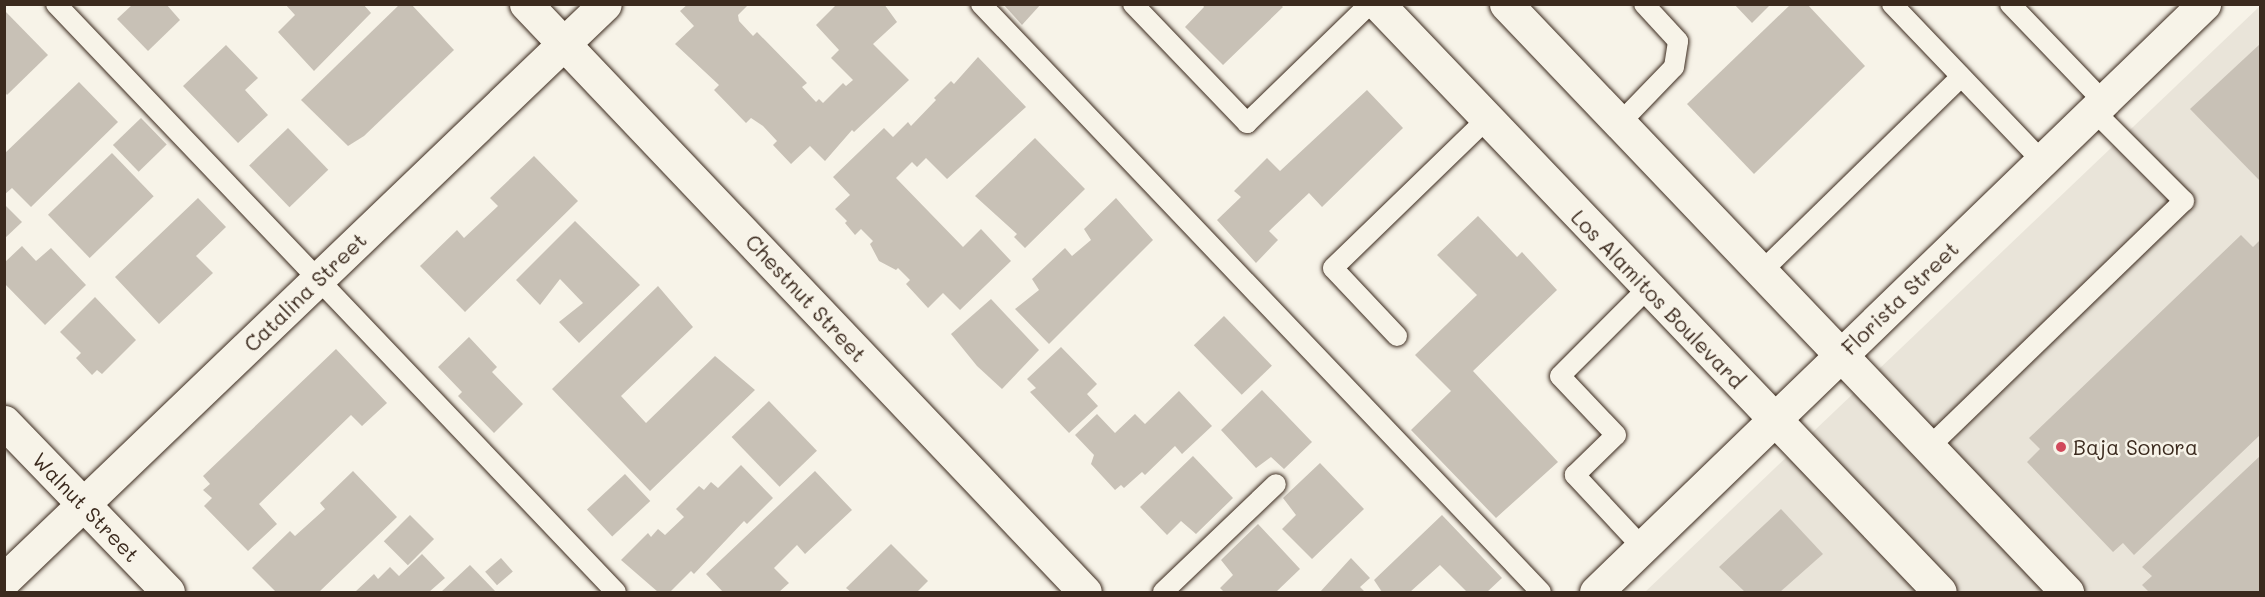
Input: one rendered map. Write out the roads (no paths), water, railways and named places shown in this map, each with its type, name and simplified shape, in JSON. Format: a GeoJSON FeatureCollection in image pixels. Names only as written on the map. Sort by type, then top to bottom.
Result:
{"type":"FeatureCollection","features":[{"type":"Feature","properties":{"kind":"street","name":"Chestnut Street"},"geometry":{"type":"LineString","coordinates":[[526,4],[1085,592]]}},
{"type":"Feature","properties":{"kind":"street","name":"Catalina Street"},"geometry":{"type":"LineString","coordinates":[[4,580],[605,4]]}},
{"type":"Feature","properties":{"kind":"street","name":"Los Alamitos Boulevard"},"geometry":{"type":"LineString","coordinates":[[1378,4],[1647,289],[1940,592]]}},
{"type":"Feature","properties":{"kind":"street"},"geometry":{"type":"LineString","coordinates":[[1506,4],[1839,357],[2067,592]]}},
{"type":"Feature","properties":{"kind":"street","name":"Florista Street"},"geometry":{"type":"LineString","coordinates":[[1596,592],[2204,4]]}},
{"type":"Feature","properties":{"kind":"street","name":"Walnut Street"},"geometry":{"type":"LineString","coordinates":[[4,422],[168,592]]}},
{"type":"Feature","properties":{"kind":"lane"},"geometry":{"type":"LineString","coordinates":[[56,4],[616,592]]}},
{"type":"Feature","properties":{"kind":"lane"},"geometry":{"type":"LineString","coordinates":[[981,4],[1540,592]]}},
{"type":"Feature","properties":{"kind":"lane"},"geometry":{"type":"LineString","coordinates":[[1133,4],[1247,123],[1370,4]]}},
{"type":"Feature","properties":{"kind":"lane"},"geometry":{"type":"LineString","coordinates":[[1619,124],[1674,67],[1678,41],[1644,4]]}},
{"type":"Feature","properties":{"kind":"lane"},"geometry":{"type":"LineString","coordinates":[[1892,4],[2042,161]]}},
{"type":"Feature","properties":{"kind":"lane"},"geometry":{"type":"LineString","coordinates":[[1927,449],[2184,201],[2010,4]]}},
{"type":"Feature","properties":{"kind":"lane"},"geometry":{"type":"LineString","coordinates":[[1760,273],[1961,76]]}},
{"type":"Feature","properties":{"kind":"lane"},"geometry":{"type":"LineString","coordinates":[[1397,336],[1333,268],[1487,119]]}},
{"type":"Feature","properties":{"kind":"lane"},"geometry":{"type":"LineString","coordinates":[[1643,548],[1575,476],[1616,435],[1560,376],[1647,289]]}},
{"type":"Feature","properties":{"kind":"lane"},"geometry":{"type":"LineString","coordinates":[[1163,592],[1276,484]]}},
{"type":"Feature","properties":{"kind":"place","name":"Baja Sonora"},"geometry":{"type":"Point","coordinates":[2061,447]}}]}
